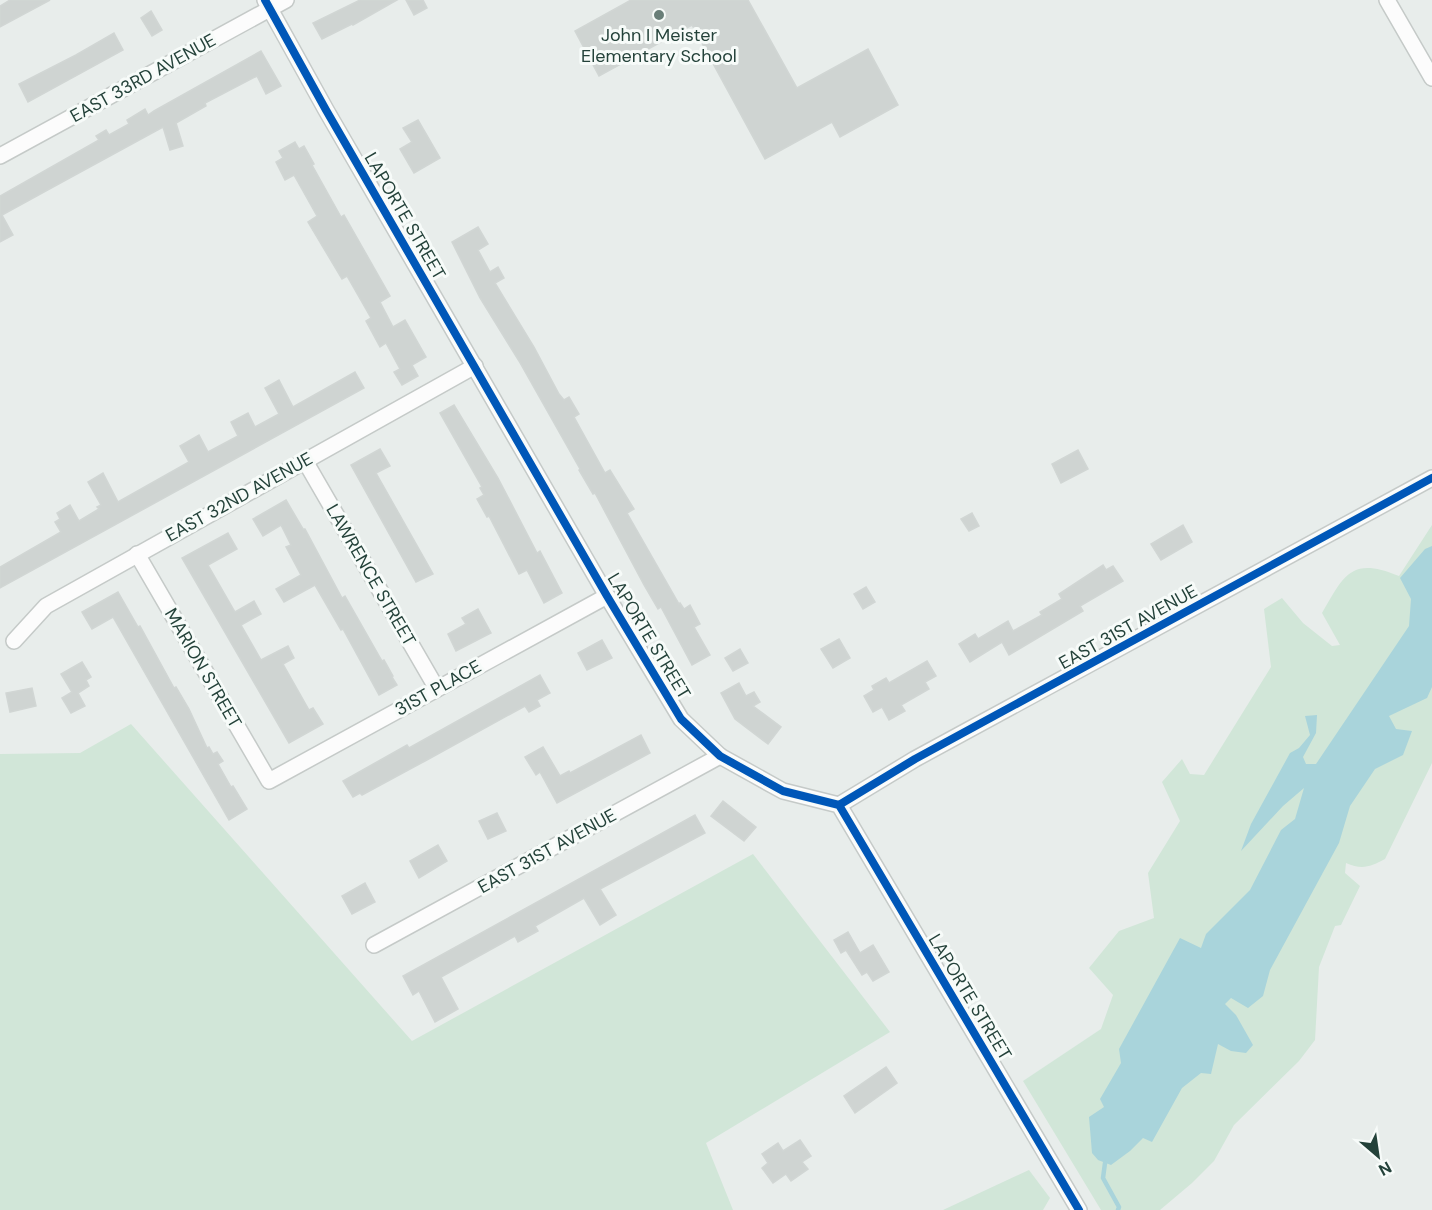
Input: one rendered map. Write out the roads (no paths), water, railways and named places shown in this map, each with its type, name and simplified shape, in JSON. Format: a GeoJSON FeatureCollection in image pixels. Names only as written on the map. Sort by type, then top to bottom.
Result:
{"type":"FeatureCollection","features":[{"type":"Feature","properties":{"kind":"street","name":"EAST 33RD AVENUE"},"geometry":{"type":"LineString","coordinates":[[0,156],[267,4],[286,0]]}},
{"type":"Feature","properties":{"kind":"street"},"geometry":{"type":"LineString","coordinates":[[1387,0],[1432,78]]}},
{"type":"Feature","properties":{"kind":"street","name":"LAPORTE STREET"},"geometry":{"type":"LineString","coordinates":[[267,4],[607,596],[681,719],[720,756],[783,791],[839,805],[1079,1210]]}},
{"type":"Feature","properties":{"kind":"street","name":"EAST 32ND AVENUE"},"geometry":{"type":"LineString","coordinates":[[14,641],[46,606],[475,366]]}},
{"type":"Feature","properties":{"kind":"street","name":"LAWRENCE STREET"},"geometry":{"type":"LineString","coordinates":[[305,461],[437,689]]}},
{"type":"Feature","properties":{"kind":"street","name":"EAST 31ST AVENUE"},"geometry":{"type":"LineString","coordinates":[[839,805],[915,759],[1432,478]]}},
{"type":"Feature","properties":{"kind":"street","name":"MARION STREET"},"geometry":{"type":"LineString","coordinates":[[137,554],[269,781]]}},
{"type":"Feature","properties":{"kind":"street","name":"31ST PLACE"},"geometry":{"type":"LineString","coordinates":[[269,781],[607,596]]}},
{"type":"Feature","properties":{"kind":"street","name":"EAST 31ST AVENUE"},"geometry":{"type":"LineString","coordinates":[[374,945],[720,756]]}},
{"type":"Feature","properties":{"kind":"water"},"geometry":{"type":"Polygon","coordinates":[[[1432,546],[1432,687],[1427,698],[1389,716],[1396,729],[1412,731],[1403,755],[1375,769],[1350,806],[1339,843],[1270,970],[1263,996],[1248,1008],[1231,998],[1225,1004],[1236,1015],[1253,1045],[1246,1053],[1231,1051],[1218,1044],[1211,1074],[1201,1073],[1182,1088],[1152,1142],[1143,1138],[1111,1165],[1098,1160],[1092,1153],[1089,1117],[1104,1107],[1100,1099],[1121,1063],[1119,1049],[1180,938],[1201,948],[1206,934],[1250,890],[1281,830],[1295,819],[1304,788],[1283,806],[1241,851],[1251,824],[1290,753],[1299,748],[1310,735],[1305,716],[1317,715],[1316,733],[1303,757],[1306,764],[1316,764],[1409,626],[1411,599],[1400,578],[1425,549],[1432,546]]]}},
{"type":"Feature","properties":{"kind":"waterway"},"geometry":{"type":"LineString","coordinates":[[1105,1163],[1103,1178],[1119,1207],[1118,1210]]}},
{"type":"Feature","properties":{"kind":"place","name":"John I Meister Elementary School"},"geometry":{"type":"Point","coordinates":[659,15]}}]}
